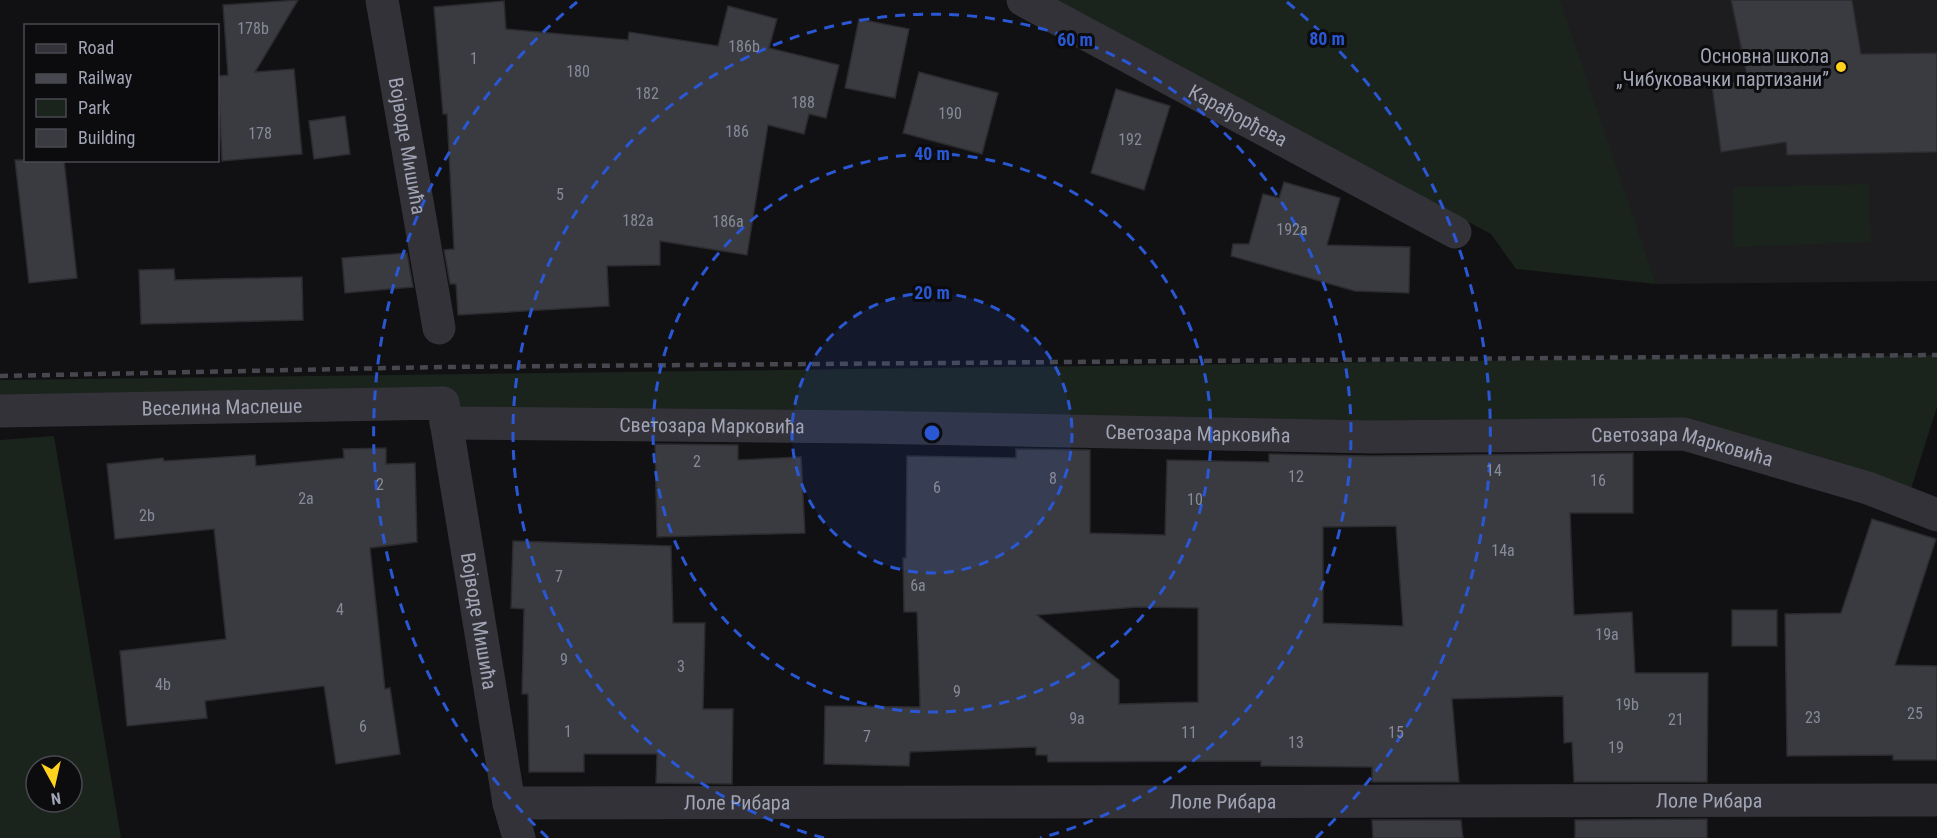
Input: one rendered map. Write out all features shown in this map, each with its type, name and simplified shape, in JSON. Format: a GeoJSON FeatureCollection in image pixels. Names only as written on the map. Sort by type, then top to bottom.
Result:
{"type":"FeatureCollection","features":[{"type":"Feature","properties":{"kind":"street","name":"Војводе Мишића"},"geometry":{"type":"LineString","coordinates":[[382,0],[439,328]]}},
{"type":"Feature","properties":{"kind":"street","name":"Карађорђева"},"geometry":{"type":"LineString","coordinates":[[1023,0],[1455,232]]}},
{"type":"Feature","properties":{"kind":"street","name":"Веселина Маслеше"},"geometry":{"type":"LineString","coordinates":[[0,411],[445,413]]}},
{"type":"Feature","properties":{"kind":"street","name":"Војводе Мишића"},"geometry":{"type":"LineString","coordinates":[[445,413],[509,803],[519,838]]}},
{"type":"Feature","properties":{"kind":"street","name":"Светозара Марковића"},"geometry":{"type":"LineString","coordinates":[[445,413],[865,427],[1373,437],[1683,434],[1868,488],[1937,515]]}},
{"type":"Feature","properties":{"kind":"street","name":"Лоле Рибара"},"geometry":{"type":"LineString","coordinates":[[509,803],[1937,800]]}},
{"type":"Feature","properties":{"kind":"shaded area"},"geometry":{"type":"Polygon","coordinates":[[[1555,0],[1937,0],[1937,281],[1656,284],[1555,0]]]}},
{"type":"Feature","properties":{"kind":"green space"},"geometry":{"type":"Polygon","coordinates":[[[1053,0],[1560,0],[1656,284],[1516,269],[1491,234],[1053,0]]]}},
{"type":"Feature","properties":{"kind":"green space"},"geometry":{"type":"Polygon","coordinates":[[[1869,184],[1871,242],[1734,247],[1733,187],[1869,184]]]}},
{"type":"Feature","properties":{"kind":"green space"},"geometry":{"type":"Polygon","coordinates":[[[1937,355],[1937,407],[1902,517],[1662,437],[446,423],[443,404],[0,411],[0,380],[1937,355]]]}},
{"type":"Feature","properties":{"kind":"green space"},"geometry":{"type":"Polygon","coordinates":[[[54,436],[121,838],[0,838],[0,440],[54,436]]]}},
{"type":"Feature","properties":{"kind":"building"},"geometry":{"type":"Polygon","coordinates":[[[298,0],[255,72],[294,69],[302,154],[222,161],[219,76],[228,75],[223,5],[298,0]]]}},
{"type":"Feature","properties":{"kind":"building","name":"Основна школа „Чибуковачки партизани”"},"geometry":{"type":"Polygon","coordinates":[[[1731,0],[1852,0],[1861,54],[1937,53],[1937,152],[1787,155],[1786,142],[1721,152],[1712,86],[1748,80],[1731,0]]]}},
{"type":"Feature","properties":{"kind":"building"},"geometry":{"type":"Polygon","coordinates":[[[504,1],[506,29],[628,40],[629,32],[718,46],[728,6],[777,19],[769,48],[839,65],[826,118],[809,114],[804,134],[768,125],[747,255],[660,241],[660,265],[607,266],[609,306],[458,315],[456,284],[450,284],[444,250],[454,249],[447,114],[443,114],[434,7],[504,1]]]}},
{"type":"Feature","properties":{"kind":"building"},"geometry":{"type":"Polygon","coordinates":[[[859,19],[909,29],[895,98],[845,88],[859,19]]]}},
{"type":"Feature","properties":{"kind":"building"},"geometry":{"type":"Polygon","coordinates":[[[919,72],[998,93],[982,154],[903,133],[919,72]]]}},
{"type":"Feature","properties":{"kind":"building"},"geometry":{"type":"Polygon","coordinates":[[[1116,89],[1170,106],[1144,190],[1091,173],[1116,89]]]}},
{"type":"Feature","properties":{"kind":"building"},"geometry":{"type":"Polygon","coordinates":[[[345,116],[350,154],[314,159],[309,121],[345,116]]]}},
{"type":"Feature","properties":{"kind":"building"},"geometry":{"type":"Polygon","coordinates":[[[15,160],[64,162],[77,278],[29,283],[15,160]]]}},
{"type":"Feature","properties":{"kind":"building"},"geometry":{"type":"Polygon","coordinates":[[[1284,182],[1340,198],[1327,245],[1410,247],[1409,293],[1355,291],[1231,256],[1233,244],[1249,244],[1263,194],[1279,198],[1284,182]]]}},
{"type":"Feature","properties":{"kind":"building"},"geometry":{"type":"Polygon","coordinates":[[[407,253],[413,287],[345,293],[342,258],[407,253]]]}},
{"type":"Feature","properties":{"kind":"building"},"geometry":{"type":"Polygon","coordinates":[[[174,269],[175,280],[302,277],[303,320],[141,324],[139,270],[174,269]]]}},
{"type":"Feature","properties":{"kind":"building"},"geometry":{"type":"Polygon","coordinates":[[[655,444],[738,445],[738,460],[801,457],[805,533],[657,537],[655,444]]]}},
{"type":"Feature","properties":{"kind":"building"},"geometry":{"type":"Polygon","coordinates":[[[386,448],[386,464],[415,463],[417,542],[370,548],[385,689],[390,688],[400,754],[336,764],[324,686],[205,701],[207,718],[127,726],[120,651],[226,639],[214,529],[115,539],[107,464],[163,458],[164,461],[255,455],[256,466],[344,458],[343,449],[386,448]]]}},
{"type":"Feature","properties":{"kind":"building"},"geometry":{"type":"Polygon","coordinates":[[[1016,449],[1090,450],[1090,533],[1165,535],[1167,460],[1269,462],[1269,454],[1373,456],[1633,453],[1633,513],[1570,513],[1574,615],[1632,612],[1635,673],[1708,673],[1707,782],[1574,782],[1572,742],[1564,743],[1563,696],[1452,699],[1459,782],[1372,782],[1372,767],[1261,766],[1261,761],[1048,762],[1047,755],[1036,755],[1036,747],[910,752],[909,766],[824,764],[825,706],[920,707],[917,612],[904,612],[903,558],[906,558],[907,456],[1016,458],[1016,449]],[[1396,526],[1323,527],[1323,623],[1403,626],[1396,526]],[[1137,607],[1037,615],[1119,680],[1119,704],[1198,702],[1198,608],[1137,607]]]}},
{"type":"Feature","properties":{"kind":"building"},"geometry":{"type":"Polygon","coordinates":[[[1872,519],[1936,539],[1895,665],[1937,666],[1937,760],[1893,760],[1893,755],[1787,756],[1785,614],[1841,613],[1872,519]]]}},
{"type":"Feature","properties":{"kind":"building"},"geometry":{"type":"Polygon","coordinates":[[[513,541],[671,546],[673,623],[705,623],[703,709],[733,709],[732,784],[656,783],[657,754],[584,754],[584,772],[529,772],[528,694],[522,694],[524,609],[511,608],[513,541]]]}},
{"type":"Feature","properties":{"kind":"building"},"geometry":{"type":"Polygon","coordinates":[[[1732,610],[1777,610],[1777,646],[1732,646],[1732,610]]]}},
{"type":"Feature","properties":{"kind":"building"},"geometry":{"type":"Polygon","coordinates":[[[1707,819],[1707,838],[1575,838],[1575,820],[1707,819]]]}},
{"type":"Feature","properties":{"kind":"building"},"geometry":{"type":"Polygon","coordinates":[[[1372,820],[1461,820],[1463,838],[1373,838],[1372,820]]]}},
{"type":"Feature","properties":{"kind":"railway"},"geometry":{"type":"LineString","coordinates":[[0,376],[441,367],[1937,355]]}},
{"type":"Feature","properties":{"kind":"place","name":"Основна школа „Чибуковачки партизани”"},"geometry":{"type":"Point","coordinates":[1841,67]}}]}
